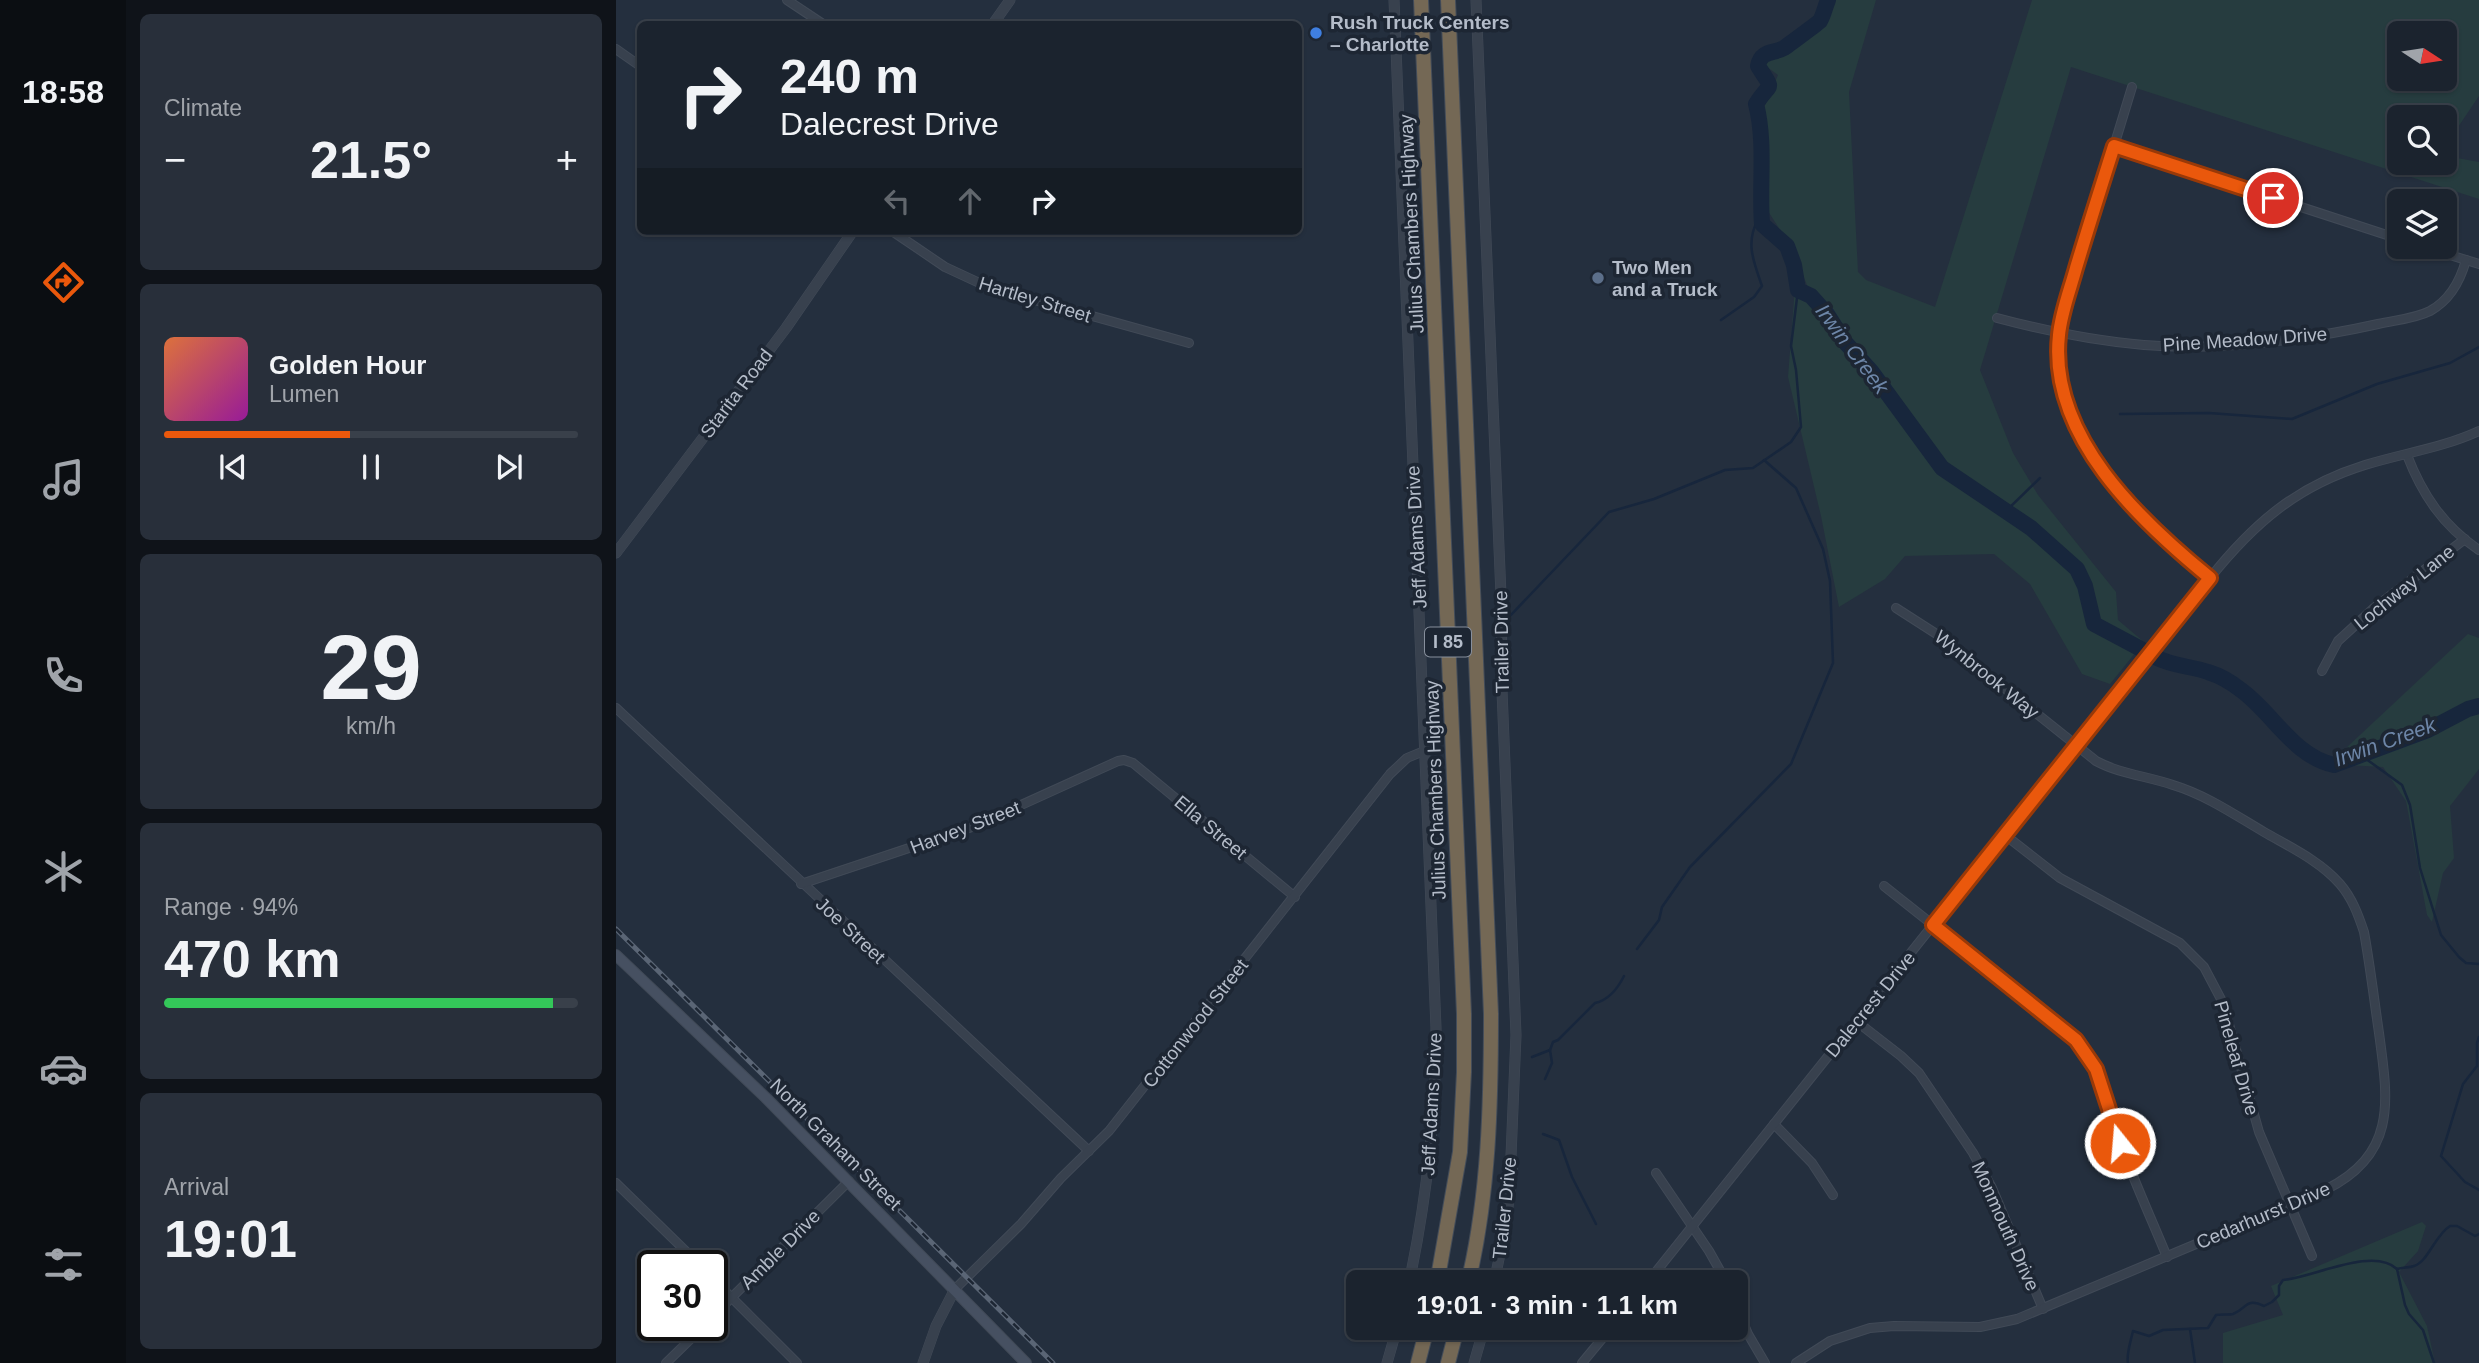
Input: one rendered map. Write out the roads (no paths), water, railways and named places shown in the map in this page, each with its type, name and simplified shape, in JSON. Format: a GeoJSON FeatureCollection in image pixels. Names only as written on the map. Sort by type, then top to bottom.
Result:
{"type":"FeatureCollection","features":[{"type":"Feature","properties":{"kind":"highway","name":"Julius Chambers Highway"},"geometry":{"type":"LineString","coordinates":[[1421,0],[1464,1014],[1460,1152],[1439,1270]]}},
{"type":"Feature","properties":{"kind":"highway","name":"I 85"},"geometry":{"type":"LineString","coordinates":[[1448,0],[1491,1014],[1488,1128],[1478,1229],[1470,1270]]}},
{"type":"Feature","properties":{"kind":"highway"},"geometry":{"type":"LineString","coordinates":[[1418,1363],[1424,1340]]}},
{"type":"Feature","properties":{"kind":"highway"},"geometry":{"type":"LineString","coordinates":[[1448,1363],[1454,1340]]}},
{"type":"Feature","properties":{"kind":"main road","name":"North Graham Street"},"geometry":{"type":"LineString","coordinates":[[616,955],[766,1098],[1026,1363]]}},
{"type":"Feature","properties":{"kind":"street"},"geometry":{"type":"LineString","coordinates":[[788,0],[819,21]]}},
{"type":"Feature","properties":{"kind":"street"},"geometry":{"type":"LineString","coordinates":[[995,21],[1010,0]]}},
{"type":"Feature","properties":{"kind":"street","name":"Jeff Adams Drive"},"geometry":{"type":"LineString","coordinates":[[1394,0],[1436,1057],[1434,1114],[1426,1193],[1411,1270]]}},
{"type":"Feature","properties":{"kind":"street","name":"Trailer Drive"},"geometry":{"type":"LineString","coordinates":[[1476,0],[1516,1035],[1511,1156],[1514,1162],[1497,1270]]}},
{"type":"Feature","properties":{"kind":"street"},"geometry":{"type":"LineString","coordinates":[[616,50],[637,64]]}},
{"type":"Feature","properties":{"kind":"street"},"geometry":{"type":"LineString","coordinates":[[2132,87],[2064,310],[2059,334],[2059,364],[2064,397],[2083,442],[2096,462],[2148,523],[2210,578]]}},
{"type":"Feature","properties":{"kind":"street"},"geometry":{"type":"LineString","coordinates":[[2114,146],[2387,235]]}},
{"type":"Feature","properties":{"kind":"street","name":"Starita Road"},"geometry":{"type":"LineString","coordinates":[[616,553],[786,328],[850,235]]}},
{"type":"Feature","properties":{"kind":"street","name":"Hartley Street"},"geometry":{"type":"LineString","coordinates":[[898,235],[945,267],[988,287],[1189,343]]}},
{"type":"Feature","properties":{"kind":"street"},"geometry":{"type":"LineString","coordinates":[[2457,257],[2479,264]]}},
{"type":"Feature","properties":{"kind":"street","name":"Pine Meadow Drive"},"geometry":{"type":"LineString","coordinates":[[1997,318],[2059,334],[2144,345],[2193,346],[2297,338],[2354,329],[2414,316],[2432,309],[2452,292],[2466,260]]}},
{"type":"Feature","properties":{"kind":"street","name":"Dalecrest Drive"},"geometry":{"type":"LineString","coordinates":[[1657,1270],[2251,530],[2288,500],[2344,472],[2435,448],[2479,431]]}},
{"type":"Feature","properties":{"kind":"street"},"geometry":{"type":"LineString","coordinates":[[2407,455],[2428,499],[2448,524],[2479,550]]}},
{"type":"Feature","properties":{"kind":"street","name":"Lochway Lane"},"geometry":{"type":"LineString","coordinates":[[2322,671],[2339,641],[2396,590],[2465,539]]}},
{"type":"Feature","properties":{"kind":"street","name":"Wynbrook Way"},"geometry":{"type":"LineString","coordinates":[[1896,608],[1938,635],[2076,745]]}},
{"type":"Feature","properties":{"kind":"street","name":"Joe Street"},"geometry":{"type":"LineString","coordinates":[[616,708],[1088,1151]]}},
{"type":"Feature","properties":{"kind":"street","name":"Cedarhurst Drive"},"geometry":{"type":"LineString","coordinates":[[1796,1363],[1830,1341],[1859,1331],[1894,1326],[1980,1327],[2017,1319],[2335,1185],[2351,1174],[2374,1147],[2386,1111],[2385,1083],[2364,932],[2357,911],[2340,884],[2305,856],[2203,796],[2161,781],[2114,770],[2096,761],[2076,745]]}},
{"type":"Feature","properties":{"kind":"street","name":"Cottonwood Street"},"geometry":{"type":"LineString","coordinates":[[955,1289],[1109,1131],[1390,774],[1407,758],[1424,751]]}},
{"type":"Feature","properties":{"kind":"street","name":"Harvey Street"},"geometry":{"type":"LineString","coordinates":[[801,884],[874,862],[975,826],[1124,760]]}},
{"type":"Feature","properties":{"kind":"street","name":"Ella Street"},"geometry":{"type":"LineString","coordinates":[[1124,760],[1171,793],[1295,897]]}},
{"type":"Feature","properties":{"kind":"street","name":"Pineleaf Drive"},"geometry":{"type":"LineString","coordinates":[[2005,835],[2060,878],[2180,943],[2204,967],[2223,1003],[2251,1109],[2312,1256]]}},
{"type":"Feature","properties":{"kind":"street"},"geometry":{"type":"LineString","coordinates":[[1884,886],[2068,1032],[2086,1052],[2103,1085],[2120,1143],[2167,1256]]}},
{"type":"Feature","properties":{"kind":"street","name":"Monmouth Drive"},"geometry":{"type":"LineString","coordinates":[[1856,1021],[1919,1073],[1967,1143],[1992,1188],[2043,1309]]}},
{"type":"Feature","properties":{"kind":"street"},"geometry":{"type":"LineString","coordinates":[[1774,1124],[1812,1163],[1833,1195]]}},
{"type":"Feature","properties":{"kind":"street"},"geometry":{"type":"LineString","coordinates":[[1656,1173],[1719,1270]]}},
{"type":"Feature","properties":{"kind":"street","name":"Amble Drive"},"geometry":{"type":"LineString","coordinates":[[728,1302],[849,1181]]}},
{"type":"Feature","properties":{"kind":"street"},"geometry":{"type":"LineString","coordinates":[[616,1183],[685,1250]]}},
{"type":"Feature","properties":{"kind":"street"},"geometry":{"type":"LineString","coordinates":[[923,1363],[936,1326],[955,1289]]}},
{"type":"Feature","properties":{"kind":"street"},"geometry":{"type":"LineString","coordinates":[[728,1294],[797,1363]]}},
{"type":"Feature","properties":{"kind":"street"},"geometry":{"type":"LineString","coordinates":[[1748,1334],[1765,1363]]}},
{"type":"Feature","properties":{"kind":"street"},"geometry":{"type":"LineString","coordinates":[[1387,1363],[1394,1340]]}},
{"type":"Feature","properties":{"kind":"street"},"geometry":{"type":"LineString","coordinates":[[1474,1363],[1481,1340]]}},
{"type":"Feature","properties":{"kind":"street"},"geometry":{"type":"LineString","coordinates":[[1587,1362],[1603,1340]]}},
{"type":"Feature","properties":{"kind":"street"},"geometry":{"type":"LineString","coordinates":[[666,1363],[689,1341]]}},
{"type":"Feature","properties":{"kind":"waterway","name":"Irwin Creek"},"geometry":{"type":"LineString","coordinates":[[1828,0],[1820,21],[1784,48],[1762,57],[1758,66],[1769,84],[1756,104],[1762,149],[1762,224],[1787,246],[1794,265],[1798,290],[1811,296],[1827,314],[1844,341],[1871,371],[1942,468],[2031,528],[2077,569],[2085,586],[2094,624],[2141,649]]}},
{"type":"Feature","properties":{"kind":"waterway"},"geometry":{"type":"LineString","coordinates":[[1721,320],[1754,297],[1762,286],[1751,246],[1753,230],[1757,222],[1762,224]]}},
{"type":"Feature","properties":{"kind":"waterway"},"geometry":{"type":"LineString","coordinates":[[1509,617],[1609,512],[1654,499],[1725,470],[1753,468],[1791,442],[1801,427],[1791,346],[1798,290]]}},
{"type":"Feature","properties":{"kind":"waterway"},"geometry":{"type":"LineString","coordinates":[[2120,414],[2209,413],[2292,419],[2377,384],[2450,363],[2479,347]]}},
{"type":"Feature","properties":{"kind":"waterway"},"geometry":{"type":"LineString","coordinates":[[1637,949],[1659,920],[1662,907],[1690,867],[1791,764],[1833,663],[1830,581],[1823,549],[1796,488],[1764,460]]}},
{"type":"Feature","properties":{"kind":"waterway"},"geometry":{"type":"LineString","coordinates":[[2006,511],[2040,478]]}},
{"type":"Feature","properties":{"kind":"waterway","name":"Irwin Creek"},"geometry":{"type":"LineString","coordinates":[[2155,657],[2208,672],[2230,682],[2253,699],[2284,733],[2307,753],[2334,765],[2428,730],[2479,706]]}},
{"type":"Feature","properties":{"kind":"waterway"},"geometry":{"type":"LineString","coordinates":[[2362,756],[2402,785],[2410,805],[2420,868],[2441,935],[2466,963],[2479,964]]}},
{"type":"Feature","properties":{"kind":"waterway"},"geometry":{"type":"LineString","coordinates":[[1545,1079],[1552,1063],[1550,1050],[1553,1042],[1595,1003],[1612,993],[1624,976]]}},
{"type":"Feature","properties":{"kind":"waterway"},"geometry":{"type":"LineString","coordinates":[[2479,1037],[2477,1066],[2463,1084],[2441,1156],[2465,1182],[2479,1190]]}},
{"type":"Feature","properties":{"kind":"waterway"},"geometry":{"type":"LineString","coordinates":[[1532,1057],[1550,1050]]}},
{"type":"Feature","properties":{"kind":"waterway"},"geometry":{"type":"LineString","coordinates":[[1543,1134],[1559,1140],[1572,1177],[1596,1224]]}},
{"type":"Feature","properties":{"kind":"waterway"},"geometry":{"type":"LineString","coordinates":[[2397,1269],[2419,1264],[2450,1226],[2457,1226],[2475,1236],[2479,1234]]}},
{"type":"Feature","properties":{"kind":"waterway"},"geometry":{"type":"LineString","coordinates":[[2128,1363],[2133,1331],[2149,1336],[2163,1330],[2208,1328],[2216,1315],[2233,1314],[2250,1303],[2264,1306],[2272,1302],[2279,1295],[2279,1286],[2283,1280],[2342,1265],[2373,1261],[2386,1263],[2397,1269],[2405,1305],[2423,1330],[2434,1363]]}},
{"type":"Feature","properties":{"kind":"waterway"},"geometry":{"type":"LineString","coordinates":[[2190,1329],[2195,1363]]}},
{"type":"Feature","properties":{"kind":"railway"},"geometry":{"type":"LineString","coordinates":[[616,929],[1053,1363]]}},
{"type":"Feature","properties":{"kind":"place","name":"Rush Truck Centers – Charlotte"},"geometry":{"type":"Point","coordinates":[1316,33]}},
{"type":"Feature","properties":{"kind":"place","name":"Two Men and a Truck"},"geometry":{"type":"Point","coordinates":[1598,278]}}]}
